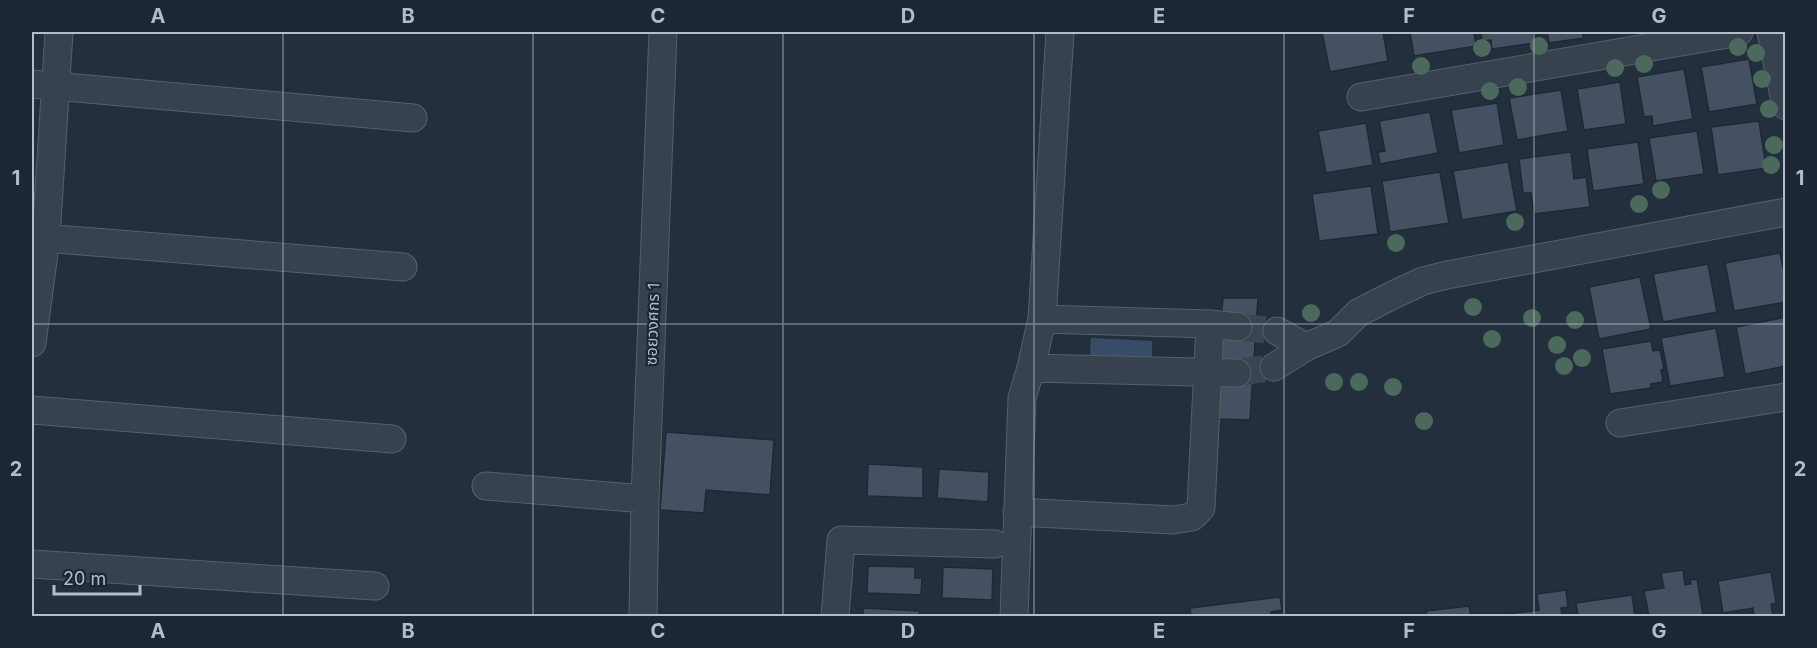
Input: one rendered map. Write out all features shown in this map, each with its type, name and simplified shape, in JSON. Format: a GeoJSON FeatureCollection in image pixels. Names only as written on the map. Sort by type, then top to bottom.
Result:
{"type":"FeatureCollection","features":[{"type":"Feature","properties":{"kind":"street"},"geometry":{"type":"LineString","coordinates":[[32,343],[39,237],[44,85],[59,32]]}},
{"type":"Feature","properties":{"kind":"street","name":"ซอยวงศกร 1"},"geometry":{"type":"LineString","coordinates":[[643,616],[645,499],[663,32]]}},
{"type":"Feature","properties":{"kind":"street"},"geometry":{"type":"LineString","coordinates":[[1014,616],[1022,398],[1042,319],[1060,32]]}},
{"type":"Feature","properties":{"kind":"street"},"geometry":{"type":"LineString","coordinates":[[1361,97],[1739,32]]}},
{"type":"Feature","properties":{"kind":"street"},"geometry":{"type":"LineString","coordinates":[[1771,32],[1785,106]]}},
{"type":"Feature","properties":{"kind":"street"},"geometry":{"type":"LineString","coordinates":[[44,85],[413,118]]}},
{"type":"Feature","properties":{"kind":"street"},"geometry":{"type":"LineString","coordinates":[[1274,367],[1306,347],[1338,333],[1358,313],[1423,281],[1785,212]]}},
{"type":"Feature","properties":{"kind":"street"},"geometry":{"type":"LineString","coordinates":[[39,237],[403,267]]}},
{"type":"Feature","properties":{"kind":"street"},"geometry":{"type":"LineString","coordinates":[[1042,319],[1210,324],[1238,327]]}},
{"type":"Feature","properties":{"kind":"street"},"geometry":{"type":"LineString","coordinates":[[1017,512],[1173,520],[1192,517],[1201,508],[1210,324]]}},
{"type":"Feature","properties":{"kind":"street"},"geometry":{"type":"LineString","coordinates":[[1277,331],[1306,347]]}},
{"type":"Feature","properties":{"kind":"street"},"geometry":{"type":"LineString","coordinates":[[1031,368],[1237,373]]}},
{"type":"Feature","properties":{"kind":"street"},"geometry":{"type":"LineString","coordinates":[[1620,423],[1785,397]]}},
{"type":"Feature","properties":{"kind":"street"},"geometry":{"type":"LineString","coordinates":[[32,410],[392,439]]}},
{"type":"Feature","properties":{"kind":"street"},"geometry":{"type":"LineString","coordinates":[[486,486],[645,499]]}},
{"type":"Feature","properties":{"kind":"street"},"geometry":{"type":"LineString","coordinates":[[835,616],[841,540],[995,544]]}},
{"type":"Feature","properties":{"kind":"street"},"geometry":{"type":"LineString","coordinates":[[32,564],[375,586]]}},
{"type":"Feature","properties":{"kind":"water"},"geometry":{"type":"Polygon","coordinates":[[[1091,338],[1152,341],[1152,359],[1090,356],[1091,338]]]}},
{"type":"Feature","properties":{"kind":"building"},"geometry":{"type":"Polygon","coordinates":[[[1322,32],[1383,32],[1388,61],[1330,72],[1322,32]]]}},
{"type":"Feature","properties":{"kind":"building"},"geometry":{"type":"Polygon","coordinates":[[[1410,32],[1474,32],[1476,46],[1414,56],[1410,32]]]}},
{"type":"Feature","properties":{"kind":"building"},"geometry":{"type":"Polygon","coordinates":[[[1481,32],[1533,32],[1535,43],[1492,49],[1491,40],[1482,41],[1481,32]]]}},
{"type":"Feature","properties":{"kind":"building"},"geometry":{"type":"Polygon","coordinates":[[[1547,32],[1582,32],[1584,38],[1549,43],[1547,32]]]}},
{"type":"Feature","properties":{"kind":"building"},"geometry":{"type":"Polygon","coordinates":[[[1749,59],[1757,104],[1709,112],[1701,67],[1749,59]]]}},
{"type":"Feature","properties":{"kind":"building"},"geometry":{"type":"Polygon","coordinates":[[[1684,69],[1693,119],[1653,126],[1652,116],[1644,117],[1637,77],[1684,69]]]}},
{"type":"Feature","properties":{"kind":"building"},"geometry":{"type":"Polygon","coordinates":[[[1620,82],[1626,124],[1584,130],[1577,89],[1620,82]]]}},
{"type":"Feature","properties":{"kind":"building"},"geometry":{"type":"Polygon","coordinates":[[[1561,90],[1568,131],[1517,140],[1509,98],[1561,90]]]}},
{"type":"Feature","properties":{"kind":"building"},"geometry":{"type":"Polygon","coordinates":[[[1497,103],[1504,145],[1459,153],[1451,110],[1497,103]]]}},
{"type":"Feature","properties":{"kind":"building"},"geometry":{"type":"Polygon","coordinates":[[[1430,112],[1438,153],[1380,164],[1378,152],[1385,151],[1379,121],[1430,112]]]}},
{"type":"Feature","properties":{"kind":"building"},"geometry":{"type":"Polygon","coordinates":[[[1759,121],[1766,168],[1718,175],[1711,127],[1759,121]]]}},
{"type":"Feature","properties":{"kind":"building"},"geometry":{"type":"Polygon","coordinates":[[[1366,123],[1373,165],[1326,173],[1318,131],[1366,123]]]}},
{"type":"Feature","properties":{"kind":"building"},"geometry":{"type":"Polygon","coordinates":[[[1697,131],[1704,174],[1656,181],[1649,138],[1697,131]]]}},
{"type":"Feature","properties":{"kind":"building"},"geometry":{"type":"Polygon","coordinates":[[[1638,142],[1644,184],[1593,191],[1587,149],[1638,142]]]}},
{"type":"Feature","properties":{"kind":"building"},"geometry":{"type":"Polygon","coordinates":[[[1571,152],[1574,179],[1586,177],[1590,207],[1534,214],[1531,193],[1523,193],[1519,159],[1571,152]]]}},
{"type":"Feature","properties":{"kind":"building"},"geometry":{"type":"Polygon","coordinates":[[[1508,162],[1517,211],[1462,220],[1453,171],[1508,162]]]}},
{"type":"Feature","properties":{"kind":"building"},"geometry":{"type":"Polygon","coordinates":[[[1440,172],[1449,223],[1390,232],[1382,181],[1440,172]]]}},
{"type":"Feature","properties":{"kind":"building"},"geometry":{"type":"Polygon","coordinates":[[[1371,186],[1378,234],[1319,241],[1312,194],[1371,186]]]}},
{"type":"Feature","properties":{"kind":"building"},"geometry":{"type":"Polygon","coordinates":[[[1780,253],[1786,282],[1786,302],[1734,311],[1725,263],[1780,253]]]}},
{"type":"Feature","properties":{"kind":"building"},"geometry":{"type":"Polygon","coordinates":[[[1708,264],[1717,312],[1663,322],[1653,274],[1708,264]]]}},
{"type":"Feature","properties":{"kind":"building"},"geometry":{"type":"Polygon","coordinates":[[[1640,277],[1651,329],[1599,339],[1589,287],[1640,277]]]}},
{"type":"Feature","properties":{"kind":"building"},"geometry":{"type":"Polygon","coordinates":[[[1223,298],[1258,298],[1250,420],[1213,419],[1223,298]]]}},
{"type":"Feature","properties":{"kind":"building"},"geometry":{"type":"Polygon","coordinates":[[[1786,317],[1786,366],[1745,374],[1736,327],[1786,317]]]}},
{"type":"Feature","properties":{"kind":"building"},"geometry":{"type":"Polygon","coordinates":[[[1716,328],[1725,377],[1670,386],[1661,338],[1716,328]]]}},
{"type":"Feature","properties":{"kind":"building"},"geometry":{"type":"Polygon","coordinates":[[[1651,341],[1653,351],[1660,350],[1664,369],[1661,370],[1663,382],[1651,384],[1651,388],[1610,394],[1602,349],[1651,341]]]}},
{"type":"Feature","properties":{"kind":"building"},"geometry":{"type":"Polygon","coordinates":[[[666,432],[774,440],[770,495],[706,490],[704,513],[660,510],[666,432]]]}},
{"type":"Feature","properties":{"kind":"building"},"geometry":{"type":"Polygon","coordinates":[[[868,464],[923,467],[923,498],[867,496],[868,464]]]}},
{"type":"Feature","properties":{"kind":"building"},"geometry":{"type":"Polygon","coordinates":[[[939,469],[989,472],[988,502],[937,498],[939,469]]]}},
{"type":"Feature","properties":{"kind":"building"},"geometry":{"type":"Polygon","coordinates":[[[868,566],[915,567],[915,578],[922,578],[921,595],[867,593],[868,566]]]}},
{"type":"Feature","properties":{"kind":"building"},"geometry":{"type":"Polygon","coordinates":[[[943,567],[993,569],[992,600],[942,598],[943,567]]]}},
{"type":"Feature","properties":{"kind":"building"},"geometry":{"type":"Polygon","coordinates":[[[1683,570],[1685,585],[1691,584],[1690,580],[1697,579],[1703,615],[1649,616],[1644,591],[1664,588],[1661,573],[1683,570]]]}},
{"type":"Feature","properties":{"kind":"building"},"geometry":{"type":"Polygon","coordinates":[[[1771,572],[1776,603],[1771,604],[1773,616],[1754,616],[1753,608],[1723,613],[1718,581],[1771,572]]]}},
{"type":"Feature","properties":{"kind":"building"},"geometry":{"type":"Polygon","coordinates":[[[1566,590],[1568,607],[1561,608],[1562,616],[1508,616],[1507,614],[1539,610],[1537,594],[1566,590]]]}},
{"type":"Feature","properties":{"kind":"building"},"geometry":{"type":"Polygon","coordinates":[[[1632,595],[1635,616],[1578,616],[1576,603],[1632,595]]]}},
{"type":"Feature","properties":{"kind":"building"},"geometry":{"type":"Polygon","coordinates":[[[1280,597],[1282,610],[1271,612],[1271,616],[1191,616],[1190,608],[1280,597]]]}},
{"type":"Feature","properties":{"kind":"building"},"geometry":{"type":"Polygon","coordinates":[[[1469,606],[1471,616],[1427,616],[1426,611],[1469,606]]]}},
{"type":"Feature","properties":{"kind":"building"},"geometry":{"type":"Polygon","coordinates":[[[863,608],[920,611],[919,616],[863,616],[863,608]]]}},
{"type":"Feature","properties":{"kind":"tunnel"},"geometry":{"type":"LineString","coordinates":[[1238,327],[1277,331]]}},
{"type":"Feature","properties":{"kind":"tunnel"},"geometry":{"type":"LineString","coordinates":[[1237,373],[1274,367]]}}]}
